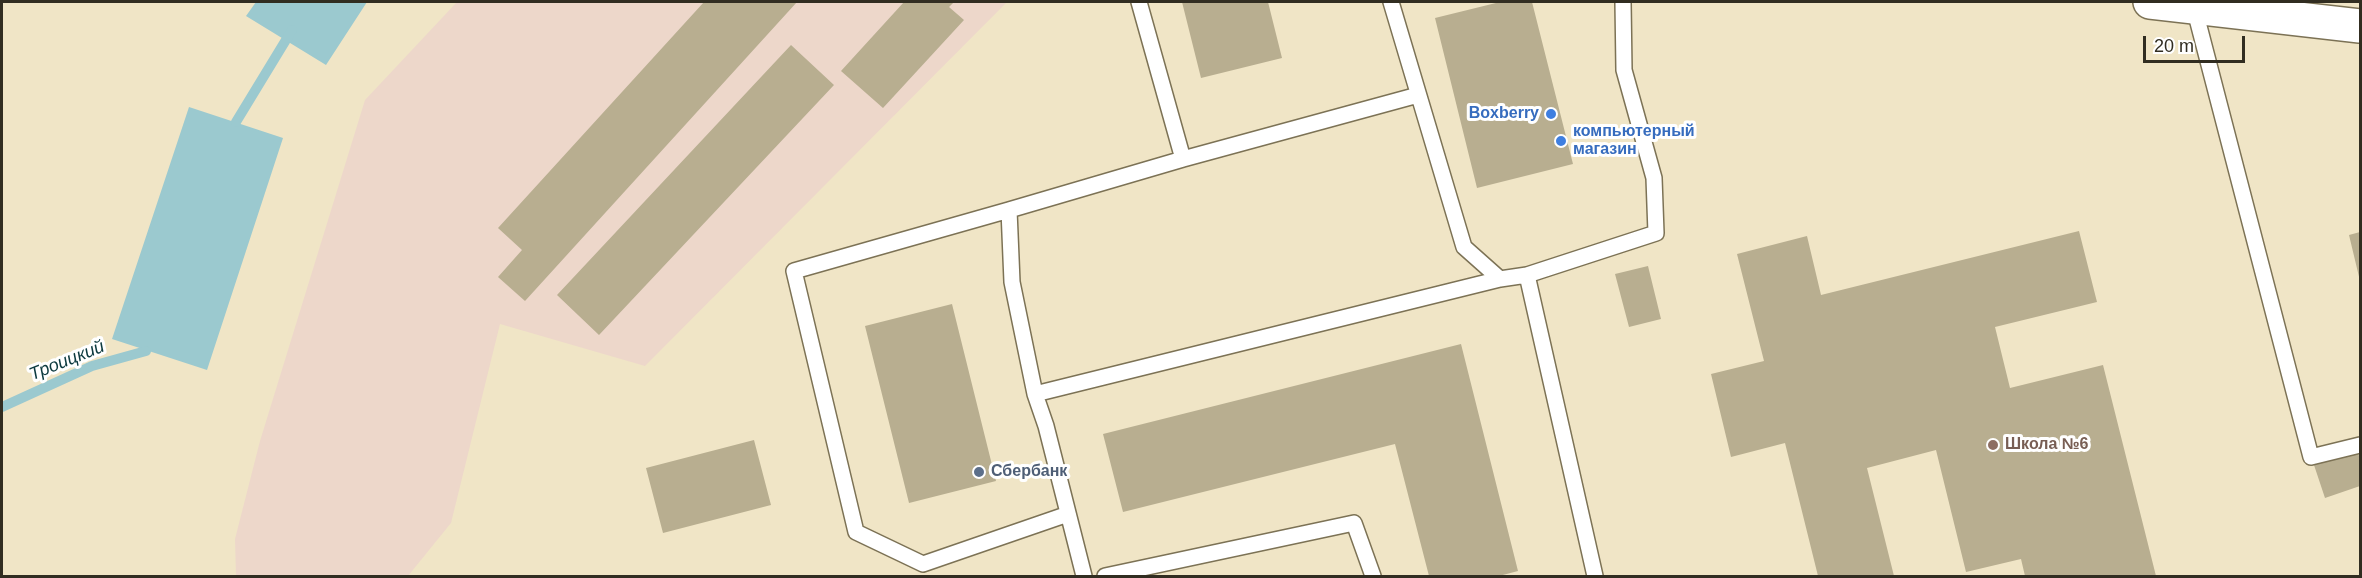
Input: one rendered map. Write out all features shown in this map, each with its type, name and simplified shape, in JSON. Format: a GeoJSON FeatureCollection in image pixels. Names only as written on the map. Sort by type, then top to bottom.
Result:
{"type":"FeatureCollection","features":[{"type":"Feature","properties":{"kind":"main road"},"geometry":{"type":"LineString","coordinates":[[2150,2],[2361,26]]}},
{"type":"Feature","properties":{"kind":"lane"},"geometry":{"type":"LineString","coordinates":[[1139,2],[1183,159]]}},
{"type":"Feature","properties":{"kind":"lane"},"geometry":{"type":"LineString","coordinates":[[1392,2],[1464,247],[1500,279]]}},
{"type":"Feature","properties":{"kind":"lane"},"geometry":{"type":"LineString","coordinates":[[1035,394],[1500,279],[1527,275],[1656,233],[1654,178],[1624,70],[1623,2]]}},
{"type":"Feature","properties":{"kind":"lane"},"geometry":{"type":"LineString","coordinates":[[2194,7],[2311,457],[2361,445]]}},
{"type":"Feature","properties":{"kind":"lane"},"geometry":{"type":"LineString","coordinates":[[1068,514],[923,564],[856,532],[794,271],[1183,159],[1418,95]]}},
{"type":"Feature","properties":{"kind":"lane"},"geometry":{"type":"LineString","coordinates":[[1009,210],[1012,282],[1035,394],[1046,426],[1084,576]]}},
{"type":"Feature","properties":{"kind":"lane"},"geometry":{"type":"LineString","coordinates":[[1527,275],[1594,576]]}},
{"type":"Feature","properties":{"kind":"lane"},"geometry":{"type":"LineString","coordinates":[[1105,576],[1354,523],[1372,576]]}},
{"type":"Feature","properties":{"kind":"shaded area"},"geometry":{"type":"Polygon","coordinates":[[[457,2],[1007,2],[645,366],[500,324],[451,523],[408,576],[236,576],[235,539],[260,441],[365,100],[457,2]]]}},
{"type":"Feature","properties":{"kind":"water"},"geometry":{"type":"Polygon","coordinates":[[[256,2],[367,2],[326,65],[246,16],[256,2]]]}},
{"type":"Feature","properties":{"kind":"water"},"geometry":{"type":"Polygon","coordinates":[[[189,107],[283,138],[207,370],[112,339],[189,107]]]}},
{"type":"Feature","properties":{"kind":"building"},"geometry":{"type":"Polygon","coordinates":[[[704,2],[797,2],[525,301],[498,277],[522,250],[498,228],[704,2]]]}},
{"type":"Feature","properties":{"kind":"building"},"geometry":{"type":"Polygon","coordinates":[[[904,2],[954,2],[949,7],[964,20],[883,108],[841,71],[904,2]]]}},
{"type":"Feature","properties":{"kind":"building"},"geometry":{"type":"Polygon","coordinates":[[[1182,2],[1268,2],[1282,58],[1201,78],[1182,2]]]}},
{"type":"Feature","properties":{"kind":"building"},"geometry":{"type":"Polygon","coordinates":[[[1500,2],[1532,2],[1573,164],[1477,188],[1435,18],[1500,2]]]}},
{"type":"Feature","properties":{"kind":"building"},"geometry":{"type":"Polygon","coordinates":[[[791,45],[834,85],[599,335],[557,295],[791,45]]]}},
{"type":"Feature","properties":{"kind":"building"},"geometry":{"type":"Polygon","coordinates":[[[2079,231],[2097,302],[1995,327],[2010,388],[2103,365],[2156,576],[2025,576],[2021,559],[1966,572],[1936,450],[1867,468],[1894,576],[1818,576],[1785,443],[1731,457],[1711,374],[1764,361],[1737,254],[1807,236],[1821,295],[2079,231]]]}},
{"type":"Feature","properties":{"kind":"building"},"geometry":{"type":"Polygon","coordinates":[[[2360,232],[2360,281],[2349,235],[2360,232]]]}},
{"type":"Feature","properties":{"kind":"building"},"geometry":{"type":"Polygon","coordinates":[[[1648,266],[1661,319],[1629,327],[1615,274],[1648,266]]]}},
{"type":"Feature","properties":{"kind":"building"},"geometry":{"type":"Polygon","coordinates":[[[952,304],[996,481],[909,503],[865,326],[952,304]]]}},
{"type":"Feature","properties":{"kind":"building"},"geometry":{"type":"Polygon","coordinates":[[[1461,344],[1518,571],[1499,576],[1429,576],[1395,444],[1123,512],[1103,434],[1461,344]]]}},
{"type":"Feature","properties":{"kind":"building"},"geometry":{"type":"Polygon","coordinates":[[[754,440],[771,505],[663,533],[646,468],[754,440]]]}},
{"type":"Feature","properties":{"kind":"building"},"geometry":{"type":"Polygon","coordinates":[[[2357,450],[2360,459],[2360,486],[2325,498],[2314,465],[2357,450]]]}},
{"type":"Feature","properties":{"kind":"waterway","name":"Троицкий"},"geometry":{"type":"LineString","coordinates":[[236,122],[292,30]]}},
{"type":"Feature","properties":{"kind":"waterway","name":"Троицкий"},"geometry":{"type":"LineString","coordinates":[[2,407],[92,366],[146,351]]}},
{"type":"Feature","properties":{"kind":"place","name":"Boxberry"},"geometry":{"type":"Point","coordinates":[1551,114]}},
{"type":"Feature","properties":{"kind":"place","name":"компьютерный магазин"},"geometry":{"type":"Point","coordinates":[1561,141]}},
{"type":"Feature","properties":{"kind":"place","name":"Школа №6"},"geometry":{"type":"Point","coordinates":[1993,445]}},
{"type":"Feature","properties":{"kind":"place","name":"Сбербанк"},"geometry":{"type":"Point","coordinates":[979,472]}}]}
